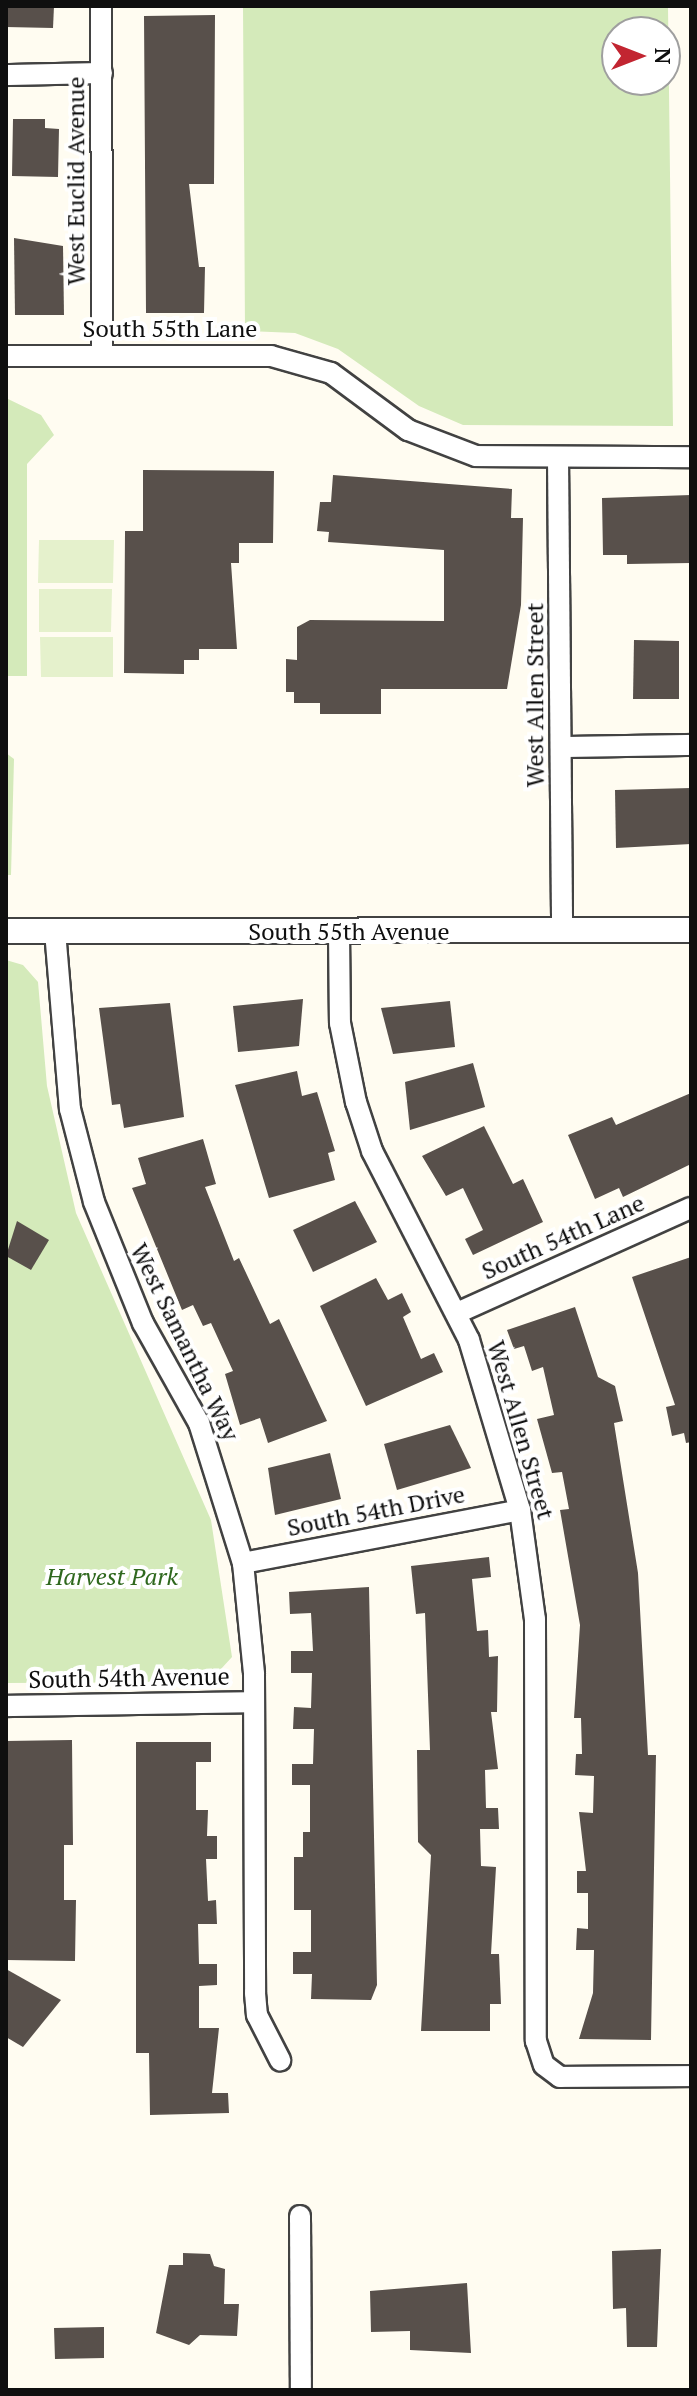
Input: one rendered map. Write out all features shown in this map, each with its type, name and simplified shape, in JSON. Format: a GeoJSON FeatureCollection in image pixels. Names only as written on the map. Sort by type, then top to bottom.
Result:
{"type":"FeatureCollection","features":[{"type":"Feature","properties":{"kind":"street","name":"West Euclid Avenue"},"geometry":{"type":"LineString","coordinates":[[101,6],[102,355]]}},
{"type":"Feature","properties":{"kind":"street"},"geometry":{"type":"LineString","coordinates":[[6,75],[102,73]]}},
{"type":"Feature","properties":{"kind":"street","name":"South 55th Lane"},"geometry":{"type":"LineString","coordinates":[[6,356],[271,356],[331,373],[444,448],[558,457],[691,457]]}},
{"type":"Feature","properties":{"kind":"street","name":"West Allen Street"},"geometry":{"type":"LineString","coordinates":[[558,457],[562,932]]}},
{"type":"Feature","properties":{"kind":"street"},"geometry":{"type":"LineString","coordinates":[[561,747],[691,745]]}},
{"type":"Feature","properties":{"kind":"street","name":"South 55th Avenue"},"geometry":{"type":"LineString","coordinates":[[6,931],[691,930]]}},
{"type":"Feature","properties":{"kind":"street","name":"West Samantha Way"},"geometry":{"type":"LineString","coordinates":[[55,931],[70,1109],[94,1202],[143,1323],[199,1423],[243,1563],[254,1702],[255,1993],[257,2015],[280,2060]]}},
{"type":"Feature","properties":{"kind":"street","name":"West Allen Street"},"geometry":{"type":"LineString","coordinates":[[339,932],[340,1023],[356,1102],[372,1151],[457,1313],[520,1510],[535,1619],[536,2041],[544,2065],[560,2077],[691,2076]]}},
{"type":"Feature","properties":{"kind":"street","name":"South 54th Lane"},"geometry":{"type":"LineString","coordinates":[[457,1313],[691,1208]]}},
{"type":"Feature","properties":{"kind":"street","name":"South 54th Drive"},"geometry":{"type":"LineString","coordinates":[[243,1563],[520,1510]]}},
{"type":"Feature","properties":{"kind":"street","name":"South 54th Avenue"},"geometry":{"type":"LineString","coordinates":[[6,1706],[254,1702]]}},
{"type":"Feature","properties":{"kind":"street"},"geometry":{"type":"LineString","coordinates":[[300,2216],[301,2390]]}},
{"type":"Feature","properties":{"kind":"green space"},"geometry":{"type":"Polygon","coordinates":[[[243,6],[668,6],[668,16],[601,16],[601,96],[669,96],[673,426],[463,425],[419,406],[338,349],[295,333],[245,331],[243,6]]]}},
{"type":"Feature","properties":{"kind":"green space"},"geometry":{"type":"Polygon","coordinates":[[[6,398],[41,415],[54,435],[27,464],[27,676],[6,676],[6,398]]]}},
{"type":"Feature","properties":{"kind":"green space"},"geometry":{"type":"Polygon","coordinates":[[[39,540],[114,540],[113,583],[38,583],[39,540]]]}},
{"type":"Feature","properties":{"kind":"green space"},"geometry":{"type":"Polygon","coordinates":[[[39,589],[112,589],[111,632],[39,632],[39,589]]]}},
{"type":"Feature","properties":{"kind":"green space"},"geometry":{"type":"Polygon","coordinates":[[[40,637],[113,637],[113,677],[41,677],[40,637]]]}},
{"type":"Feature","properties":{"kind":"green space"},"geometry":{"type":"Polygon","coordinates":[[[6,753],[14,759],[11,875],[6,875],[6,753]]]}},
{"type":"Feature","properties":{"kind":"green space","name":"Harvest Park"},"geometry":{"type":"Polygon","coordinates":[[[6,960],[23,965],[38,982],[47,1086],[76,1213],[211,1520],[232,1657],[209,1682],[6,1683],[6,960]]]}},
{"type":"Feature","properties":{"kind":"building"},"geometry":{"type":"Polygon","coordinates":[[[6,6],[54,6],[53,28],[6,27],[6,6]]]}},
{"type":"Feature","properties":{"kind":"building"},"geometry":{"type":"Polygon","coordinates":[[[215,15],[214,184],[189,184],[199,267],[205,267],[204,313],[146,313],[144,16],[215,15]]]}},
{"type":"Feature","properties":{"kind":"building"},"geometry":{"type":"Polygon","coordinates":[[[13,119],[45,119],[45,128],[59,129],[58,177],[12,176],[13,119]]]}},
{"type":"Feature","properties":{"kind":"building"},"geometry":{"type":"Polygon","coordinates":[[[14,238],[63,246],[64,315],[15,315],[14,238]]]}},
{"type":"Feature","properties":{"kind":"building"},"geometry":{"type":"Polygon","coordinates":[[[143,470],[274,471],[273,543],[239,543],[239,563],[231,563],[237,649],[199,649],[199,660],[184,660],[184,674],[124,673],[125,531],[143,531],[143,470]]]}},
{"type":"Feature","properties":{"kind":"building"},"geometry":{"type":"Polygon","coordinates":[[[333,475],[512,489],[511,518],[523,518],[521,605],[507,689],[381,689],[381,714],[320,714],[320,703],[294,703],[294,692],[286,692],[286,659],[297,660],[297,627],[310,620],[444,621],[444,550],[328,542],[329,532],[317,531],[320,502],[331,502],[333,475]]]}},
{"type":"Feature","properties":{"kind":"building"},"geometry":{"type":"Polygon","coordinates":[[[691,495],[691,563],[627,564],[627,555],[603,555],[602,498],[691,495]]]}},
{"type":"Feature","properties":{"kind":"building"},"geometry":{"type":"Polygon","coordinates":[[[634,640],[679,641],[679,699],[633,699],[634,640]]]}},
{"type":"Feature","properties":{"kind":"building"},"geometry":{"type":"Polygon","coordinates":[[[691,788],[691,844],[616,848],[615,790],[691,788]]]}},
{"type":"Feature","properties":{"kind":"building"},"geometry":{"type":"Polygon","coordinates":[[[303,999],[299,1046],[238,1052],[233,1006],[303,999]]]}},
{"type":"Feature","properties":{"kind":"building"},"geometry":{"type":"Polygon","coordinates":[[[450,1001],[455,1047],[393,1054],[381,1008],[450,1001]]]}},
{"type":"Feature","properties":{"kind":"building"},"geometry":{"type":"Polygon","coordinates":[[[170,1003],[184,1117],[124,1128],[120,1104],[112,1105],[99,1008],[170,1003]]]}},
{"type":"Feature","properties":{"kind":"building"},"geometry":{"type":"Polygon","coordinates":[[[473,1063],[485,1107],[410,1130],[405,1082],[473,1063]]]}},
{"type":"Feature","properties":{"kind":"building"},"geometry":{"type":"Polygon","coordinates":[[[297,1071],[302,1096],[317,1092],[335,1151],[328,1153],[335,1180],[269,1198],[235,1085],[297,1071]]]}},
{"type":"Feature","properties":{"kind":"building"},"geometry":{"type":"Polygon","coordinates":[[[691,1093],[691,1164],[623,1197],[619,1188],[595,1199],[568,1135],[612,1117],[616,1125],[691,1093]]]}},
{"type":"Feature","properties":{"kind":"building"},"geometry":{"type":"Polygon","coordinates":[[[484,1126],[513,1184],[523,1179],[543,1222],[473,1255],[465,1239],[483,1230],[463,1188],[446,1196],[422,1156],[484,1126]]]}},
{"type":"Feature","properties":{"kind":"building"},"geometry":{"type":"Polygon","coordinates":[[[203,1139],[216,1184],[205,1187],[234,1261],[239,1258],[270,1324],[279,1319],[327,1421],[268,1443],[260,1418],[240,1425],[225,1374],[233,1371],[211,1323],[203,1326],[193,1305],[182,1310],[132,1188],[146,1184],[138,1158],[203,1139]]]}},
{"type":"Feature","properties":{"kind":"building"},"geometry":{"type":"Polygon","coordinates":[[[355,1201],[377,1242],[313,1272],[293,1230],[355,1201]]]}},
{"type":"Feature","properties":{"kind":"building"},"geometry":{"type":"Polygon","coordinates":[[[17,1221],[49,1240],[31,1270],[6,1256],[17,1221]]]}},
{"type":"Feature","properties":{"kind":"building"},"geometry":{"type":"Polygon","coordinates":[[[691,1257],[691,1442],[686,1443],[684,1433],[672,1436],[666,1407],[675,1405],[632,1277],[691,1257]]]}},
{"type":"Feature","properties":{"kind":"building"},"geometry":{"type":"Polygon","coordinates":[[[376,1278],[388,1300],[402,1293],[411,1312],[403,1317],[421,1359],[434,1353],[443,1372],[366,1406],[320,1306],[376,1278]]]}},
{"type":"Feature","properties":{"kind":"building"},"geometry":{"type":"Polygon","coordinates":[[[575,1307],[598,1377],[615,1386],[623,1421],[614,1423],[638,1573],[648,1755],[656,1755],[651,2040],[579,2039],[593,1993],[594,1950],[576,1950],[577,1928],[588,1929],[588,1893],[577,1893],[577,1871],[586,1871],[579,1812],[593,1813],[594,1776],[575,1775],[576,1754],[582,1754],[581,1718],[574,1718],[580,1625],[560,1510],[569,1509],[562,1472],[552,1473],[537,1419],[554,1415],[543,1367],[532,1371],[524,1346],[514,1349],[507,1330],[575,1307]]]}},
{"type":"Feature","properties":{"kind":"building"},"geometry":{"type":"Polygon","coordinates":[[[450,1425],[471,1468],[397,1490],[384,1444],[450,1425]]]}},
{"type":"Feature","properties":{"kind":"building"},"geometry":{"type":"Polygon","coordinates":[[[330,1453],[341,1499],[275,1515],[268,1468],[330,1453]]]}},
{"type":"Feature","properties":{"kind":"building"},"geometry":{"type":"Polygon","coordinates":[[[489,1557],[491,1577],[472,1579],[477,1631],[488,1630],[489,1657],[498,1656],[497,1712],[491,1712],[498,1769],[485,1770],[486,1808],[498,1808],[499,1829],[480,1829],[481,1866],[496,1867],[491,1954],[499,1954],[501,2004],[490,2004],[490,2031],[421,2031],[431,1855],[418,1842],[417,1750],[430,1750],[425,1613],[416,1614],[411,1566],[489,1557]]]}},
{"type":"Feature","properties":{"kind":"building"},"geometry":{"type":"Polygon","coordinates":[[[369,1587],[377,1985],[371,2000],[311,1999],[312,1974],[293,1974],[293,1952],[311,1952],[311,1910],[294,1910],[294,1857],[303,1857],[303,1832],[310,1832],[310,1785],[292,1785],[292,1764],[313,1764],[314,1729],[293,1729],[294,1707],[311,1708],[312,1673],[291,1673],[291,1651],[313,1651],[311,1613],[290,1614],[289,1592],[369,1587]]]}},
{"type":"Feature","properties":{"kind":"building"},"geometry":{"type":"Polygon","coordinates":[[[72,1740],[73,1845],[64,1845],[64,1900],[76,1900],[75,1961],[6,1960],[6,1741],[72,1740]]]}},
{"type":"Feature","properties":{"kind":"building"},"geometry":{"type":"Polygon","coordinates":[[[136,1742],[211,1742],[211,1762],[196,1762],[196,1810],[208,1810],[207,1836],[217,1836],[217,1859],[206,1859],[208,1901],[216,1900],[217,1924],[198,1924],[199,1964],[217,1964],[217,1985],[199,1986],[199,2028],[219,2028],[212,2093],[228,2093],[229,2113],[150,2115],[149,2053],[136,2053],[136,1742]]]}},
{"type":"Feature","properties":{"kind":"building"},"geometry":{"type":"Polygon","coordinates":[[[6,1969],[61,2000],[23,2047],[6,2037],[6,1969]]]}},
{"type":"Feature","properties":{"kind":"building"},"geometry":{"type":"Polygon","coordinates":[[[661,2249],[657,2347],[627,2347],[626,2308],[613,2309],[612,2251],[661,2249]]]}},
{"type":"Feature","properties":{"kind":"building"},"geometry":{"type":"Polygon","coordinates":[[[183,2253],[210,2254],[214,2266],[225,2269],[224,2304],[239,2304],[237,2336],[200,2335],[189,2345],[156,2333],[169,2265],[183,2265],[183,2253]]]}},
{"type":"Feature","properties":{"kind":"building"},"geometry":{"type":"Polygon","coordinates":[[[467,2283],[471,2353],[410,2350],[410,2331],[371,2332],[370,2291],[467,2283]]]}},
{"type":"Feature","properties":{"kind":"building"},"geometry":{"type":"Polygon","coordinates":[[[104,2327],[104,2358],[55,2359],[54,2328],[104,2327]]]}}]}
